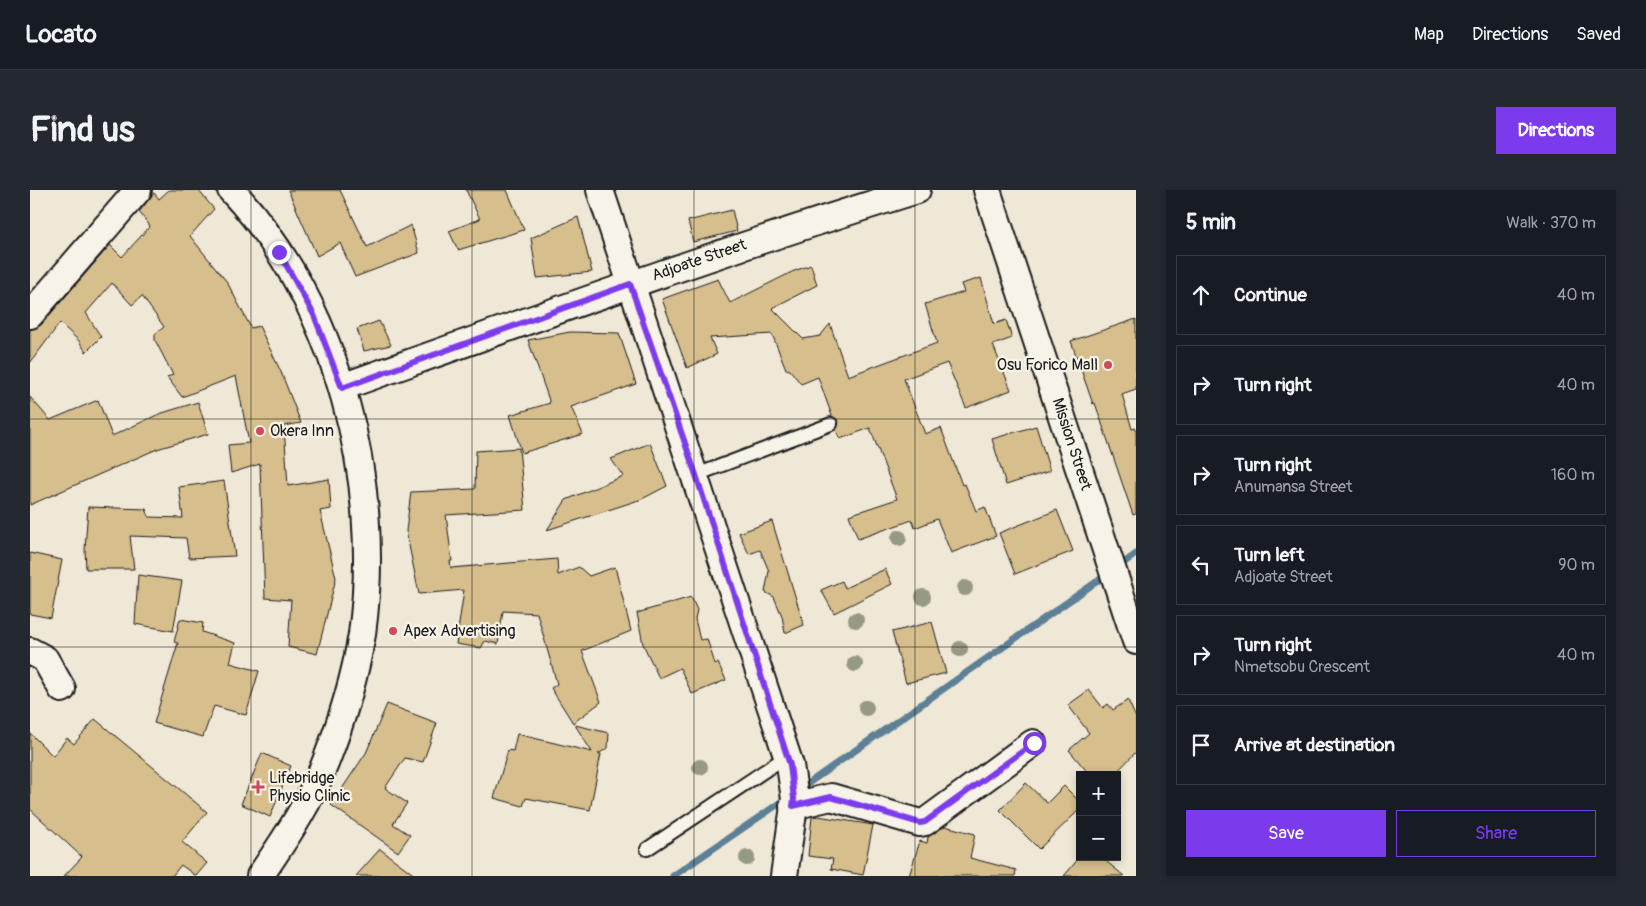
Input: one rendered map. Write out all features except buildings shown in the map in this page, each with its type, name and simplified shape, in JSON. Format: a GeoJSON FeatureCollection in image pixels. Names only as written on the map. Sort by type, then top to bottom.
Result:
{"type":"FeatureCollection","features":[{"type":"Feature","properties":{"kind":"street"},"geometry":{"type":"LineString","coordinates":[[30,315],[138,190]]}},
{"type":"Feature","properties":{"kind":"street"},"geometry":{"type":"LineString","coordinates":[[231,190],[244,204],[283,260],[314,315],[342,388],[362,472],[368,546],[362,634],[350,691],[326,762],[303,811],[260,876]]}},
{"type":"Feature","properties":{"kind":"street"},"geometry":{"type":"LineString","coordinates":[[600,190],[630,284],[696,475],[788,761],[794,803],[784,876]]}},
{"type":"Feature","properties":{"kind":"street","name":"Adjoate Street"},"geometry":{"type":"LineString","coordinates":[[342,388],[630,284],[800,226],[917,190]]}},
{"type":"Feature","properties":{"kind":"street","name":"Mission Street"},"geometry":{"type":"LineString","coordinates":[[987,190],[1120,586],[1136,641]]}},
{"type":"Feature","properties":{"kind":"street"},"geometry":{"type":"LineString","coordinates":[[30,651],[45,659],[62,689]]}},
{"type":"Feature","properties":{"kind":"street"},"geometry":{"type":"LineString","coordinates":[[794,803],[831,797],[920,823],[925,822],[1034,743]]}},
{"type":"Feature","properties":{"kind":"lane"},"geometry":{"type":"LineString","coordinates":[[696,475],[832,424]]}},
{"type":"Feature","properties":{"kind":"lane"},"geometry":{"type":"LineString","coordinates":[[647,849],[788,761]]}},
{"type":"Feature","properties":{"kind":"waterway"},"geometry":{"type":"LineString","coordinates":[[1118,567],[1136,554]]}},
{"type":"Feature","properties":{"kind":"waterway"},"geometry":{"type":"LineString","coordinates":[[800,789],[1109,573]]}},
{"type":"Feature","properties":{"kind":"waterway"},"geometry":{"type":"LineString","coordinates":[[673,876],[787,798]]}},
{"type":"Feature","properties":{"kind":"place","name":"Osu Forico Mall"},"geometry":{"type":"Point","coordinates":[1108,365]}},
{"type":"Feature","properties":{"kind":"place","name":"Okera Inn"},"geometry":{"type":"Point","coordinates":[260,431]}},
{"type":"Feature","properties":{"kind":"place","name":"Apex Advertising"},"geometry":{"type":"Point","coordinates":[393,631]}},
{"type":"Feature","properties":{"kind":"place","name":"Lifebridge Physio Clinic"},"geometry":{"type":"Point","coordinates":[258,787]}},
{"type":"Feature","properties":{"kind":"route"},"geometry":{"type":"LineString","coordinates":[[279,252],[314,315],[342,388],[630,284],[696,475],[790,765],[794,799],[793,806],[831,797],[920,823],[930,821],[1034,743]]}}]}
